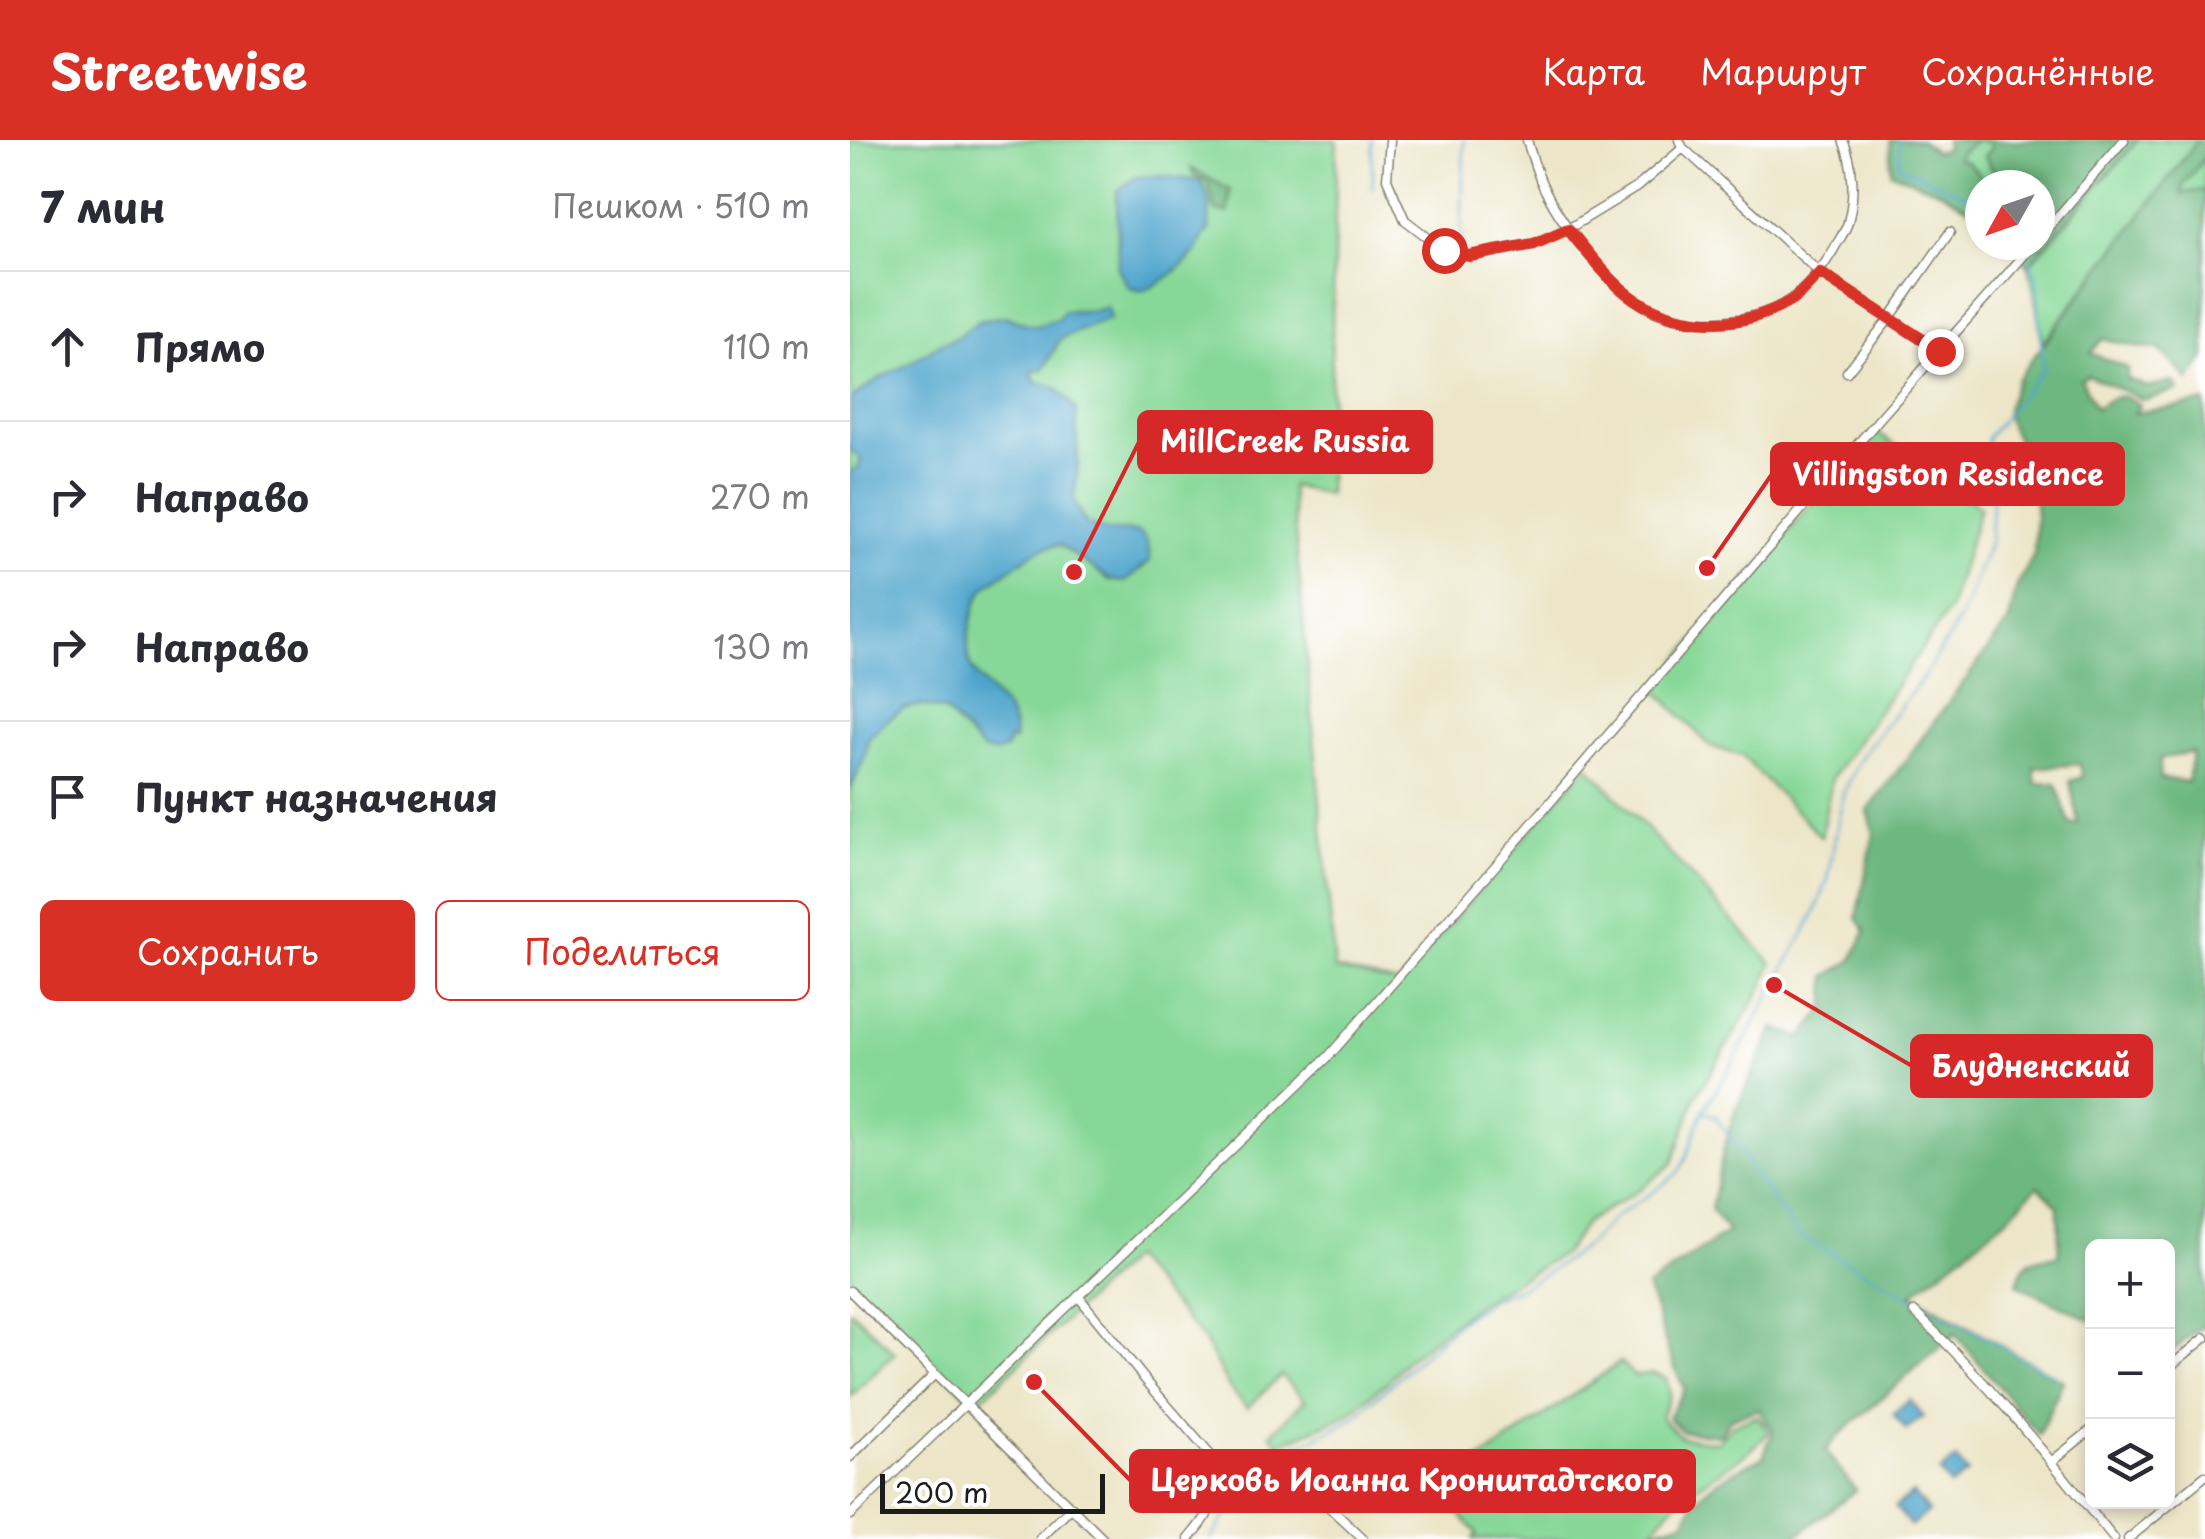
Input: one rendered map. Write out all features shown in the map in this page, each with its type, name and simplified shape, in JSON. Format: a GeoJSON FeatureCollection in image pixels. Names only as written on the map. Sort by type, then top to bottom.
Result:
{"type":"FeatureCollection","features":[{"type":"Feature","properties":{"kind":"street"},"geometry":{"type":"LineString","coordinates":[[1390,140],[1387,179],[1404,220],[1444,250],[1469,256],[1534,244],[1568,229],[1637,187],[1681,144],[1820,273],[1940,351]]}},
{"type":"Feature","properties":{"kind":"street"},"geometry":{"type":"LineString","coordinates":[[1526,140],[1543,188],[1568,229],[1624,291],[1662,314],[1710,323],[1760,316],[1794,298],[1820,273],[1848,225],[1853,184],[1843,140]]}},
{"type":"Feature","properties":{"kind":"street"},"geometry":{"type":"LineString","coordinates":[[2055,220],[2124,140]]}},
{"type":"Feature","properties":{"kind":"street"},"geometry":{"type":"LineString","coordinates":[[1847,372],[1950,232]]}},
{"type":"Feature","properties":{"kind":"street"},"geometry":{"type":"LineString","coordinates":[[850,1515],[1328,1057],[2020,260]]}},
{"type":"Feature","properties":{"kind":"street"},"geometry":{"type":"LineString","coordinates":[[850,1291],[1103,1539]]}},
{"type":"Feature","properties":{"kind":"street"},"geometry":{"type":"LineString","coordinates":[[1078,1296],[1220,1466],[1209,1481],[1212,1502],[1207,1517],[1189,1539]]}},
{"type":"Feature","properties":{"kind":"street"},"geometry":{"type":"LineString","coordinates":[[1914,1312],[1950,1345],[2114,1539]]}},
{"type":"Feature","properties":{"kind":"street"},"geometry":{"type":"LineString","coordinates":[[2175,1362],[2205,1338]]}},
{"type":"Feature","properties":{"kind":"street"},"geometry":{"type":"LineString","coordinates":[[850,1457],[935,1374]]}},
{"type":"Feature","properties":{"kind":"street"},"geometry":{"type":"LineString","coordinates":[[2051,1462],[2085,1435]]}},
{"type":"Feature","properties":{"kind":"street"},"geometry":{"type":"LineString","coordinates":[[1295,1475],[1363,1539]]}},
{"type":"Feature","properties":{"kind":"street"},"geometry":{"type":"LineString","coordinates":[[2128,1539],[2205,1476]]}},
{"type":"Feature","properties":{"kind":"street"},"geometry":{"type":"LineString","coordinates":[[1040,1539],[1072,1507]]}},
{"type":"Feature","properties":{"kind":"green space"},"geometry":{"type":"Polygon","coordinates":[[[850,140],[1337,140],[1328,495],[1291,486],[1335,969],[1399,983],[1587,765],[1772,963],[1763,987],[1696,1096],[1673,1163],[1639,1190],[1586,1222],[1564,1253],[1477,1304],[1347,1415],[1280,1444],[1271,1434],[1305,1400],[1281,1375],[1247,1408],[1228,1386],[1203,1339],[1131,1258],[976,1404],[850,1282],[850,140]]]}},
{"type":"Feature","properties":{"kind":"green space"},"geometry":{"type":"Polygon","coordinates":[[[1890,140],[1921,140],[1935,152],[1946,149],[1945,140],[1976,140],[1958,159],[1975,170],[1965,170],[1965,206],[1891,172],[1890,140]]]}},
{"type":"Feature","properties":{"kind":"green space"},"geometry":{"type":"Polygon","coordinates":[[[1976,140],[1990,142],[1991,149],[1984,156],[1993,170],[1975,170],[1958,159],[1976,140]]]}},
{"type":"Feature","properties":{"kind":"green space"},"geometry":{"type":"Polygon","coordinates":[[[1976,140],[2138,140],[2055,234],[2055,170],[1994,170],[1984,156],[1991,149],[1990,142],[1976,140]]]}},
{"type":"Feature","properties":{"kind":"green space"},"geometry":{"type":"Polygon","coordinates":[[[2138,140],[2198,140],[2043,343],[2029,265],[2033,260],[2055,260],[2055,235],[2138,140]]]}},
{"type":"Feature","properties":{"kind":"green space"},"geometry":{"type":"Polygon","coordinates":[[[2198,140],[2205,140],[2205,157],[2183,185],[2182,193],[2205,190],[2205,358],[2189,381],[2159,349],[2103,339],[2090,353],[2127,368],[2127,379],[2148,387],[2174,382],[2178,390],[2144,400],[2088,375],[2081,378],[2095,408],[2122,396],[2140,405],[2134,413],[2205,402],[2205,1327],[2175,1348],[2175,1239],[2085,1239],[2085,1318],[2017,1284],[2027,1265],[2037,1259],[2059,1256],[2058,1206],[2038,1186],[2006,1219],[1912,1294],[2063,1381],[2039,1435],[1955,1334],[1825,1451],[1856,1490],[1792,1539],[1642,1539],[1654,1530],[1685,1521],[1707,1490],[1763,1457],[1773,1431],[1759,1409],[1731,1418],[1720,1435],[1682,1431],[1668,1417],[1685,1389],[1647,1287],[1728,1232],[1711,1209],[1735,1111],[1774,1028],[1802,1038],[1826,1006],[1827,976],[1852,961],[1866,931],[1857,918],[1874,833],[1868,811],[2009,621],[2017,586],[2034,555],[2036,515],[2032,478],[2013,472],[2022,447],[2007,414],[2017,379],[2198,140]],[[2192,752],[2160,759],[2160,778],[2188,782],[2192,752]],[[2080,764],[2034,768],[2036,783],[2056,784],[2070,824],[2078,823],[2070,781],[2083,777],[2080,764]]]}},
{"type":"Feature","properties":{"kind":"green space"},"geometry":{"type":"Polygon","coordinates":[[[2205,157],[2205,190],[2182,194],[2182,185],[2205,157]]]}},
{"type":"Feature","properties":{"kind":"green space"},"geometry":{"type":"Polygon","coordinates":[[[1191,168],[1230,190],[1228,213],[1215,211],[1209,183],[1194,175],[1191,168]]]}},
{"type":"Feature","properties":{"kind":"green space"},"geometry":{"type":"Polygon","coordinates":[[[1875,431],[1980,507],[1949,610],[1832,778],[1821,837],[1742,756],[1710,746],[1654,688],[1875,431]]]}},
{"type":"Feature","properties":{"kind":"green space"},"geometry":{"type":"Polygon","coordinates":[[[850,1310],[895,1353],[850,1397],[850,1310]]]}},
{"type":"Feature","properties":{"kind":"green space"},"geometry":{"type":"Polygon","coordinates":[[[1621,1362],[1634,1376],[1653,1373],[1666,1378],[1670,1394],[1661,1418],[1681,1437],[1717,1442],[1734,1424],[1758,1416],[1769,1432],[1749,1451],[1680,1499],[1642,1539],[1473,1539],[1477,1533],[1437,1490],[1621,1362]]]}},
{"type":"Feature","properties":{"kind":"water"},"geometry":{"type":"Polygon","coordinates":[[[1136,177],[1200,181],[1208,198],[1209,230],[1180,267],[1149,288],[1136,290],[1128,287],[1118,268],[1117,191],[1136,177]]]}},
{"type":"Feature","properties":{"kind":"water"},"geometry":{"type":"Polygon","coordinates":[[[1107,307],[1110,319],[1061,338],[1043,370],[1034,370],[1032,376],[1037,383],[1058,389],[1076,410],[1078,464],[1074,501],[1086,524],[1102,530],[1141,534],[1149,548],[1150,561],[1125,582],[1110,580],[1060,545],[1051,546],[993,581],[981,594],[973,615],[969,661],[978,678],[1006,710],[1014,741],[1008,740],[1007,748],[996,753],[983,750],[945,711],[921,705],[903,709],[868,739],[866,754],[850,791],[850,472],[859,467],[860,459],[850,448],[850,399],[979,321],[1005,316],[1036,326],[1058,319],[1064,311],[1107,307]]]}},
{"type":"Feature","properties":{"kind":"water"},"geometry":{"type":"Polygon","coordinates":[[[1910,1400],[1923,1417],[1906,1430],[1893,1414],[1910,1400]]]}},
{"type":"Feature","properties":{"kind":"water"},"geometry":{"type":"Polygon","coordinates":[[[1956,1459],[1967,1473],[1950,1486],[1939,1472],[1956,1459]]]}},
{"type":"Feature","properties":{"kind":"water"},"geometry":{"type":"Polygon","coordinates":[[[1913,1493],[1928,1512],[1911,1526],[1895,1507],[1913,1493]]]}},
{"type":"Feature","properties":{"kind":"waterway"},"geometry":{"type":"LineString","coordinates":[[1372,140],[1372,189]]}},
{"type":"Feature","properties":{"kind":"waterway"},"geometry":{"type":"LineString","coordinates":[[1461,245],[1464,140]]}},
{"type":"Feature","properties":{"kind":"waterway"},"geometry":{"type":"LineString","coordinates":[[1899,140],[1899,166],[1965,195]]}},
{"type":"Feature","properties":{"kind":"waterway"},"geometry":{"type":"LineString","coordinates":[[1211,1539],[1249,1472],[1263,1460],[1351,1420],[1466,1316],[1554,1268],[1590,1243],[1616,1216],[1678,1173],[1703,1111],[1816,911],[1828,879],[1843,794],[1863,754],[1924,677],[1967,603],[1990,541],[1992,503],[1987,438],[2043,369],[2036,276],[2030,260]]}},
{"type":"Feature","properties":{"kind":"waterway"},"geometry":{"type":"LineString","coordinates":[[1705,1112],[1715,1116],[1798,1235],[2059,1378]]}},
{"type":"Feature","properties":{"kind":"place","name":"Villingston Residence"},"geometry":{"type":"Point","coordinates":[1707,568]}},
{"type":"Feature","properties":{"kind":"place","name":"MillCreek Russia"},"geometry":{"type":"Point","coordinates":[1074,572]}},
{"type":"Feature","properties":{"kind":"place","name":"Блудненский"},"geometry":{"type":"Point","coordinates":[1774,985]}},
{"type":"Feature","properties":{"kind":"place","name":"Церковь Иоанна Кронштадтского"},"geometry":{"type":"Point","coordinates":[1034,1382]}},
{"type":"Feature","properties":{"kind":"route"},"geometry":{"type":"LineString","coordinates":[[1444,250],[1469,256],[1534,244],[1568,229],[1624,291],[1662,314],[1710,323],[1760,316],[1794,298],[1820,273],[1940,351]]}}]}
